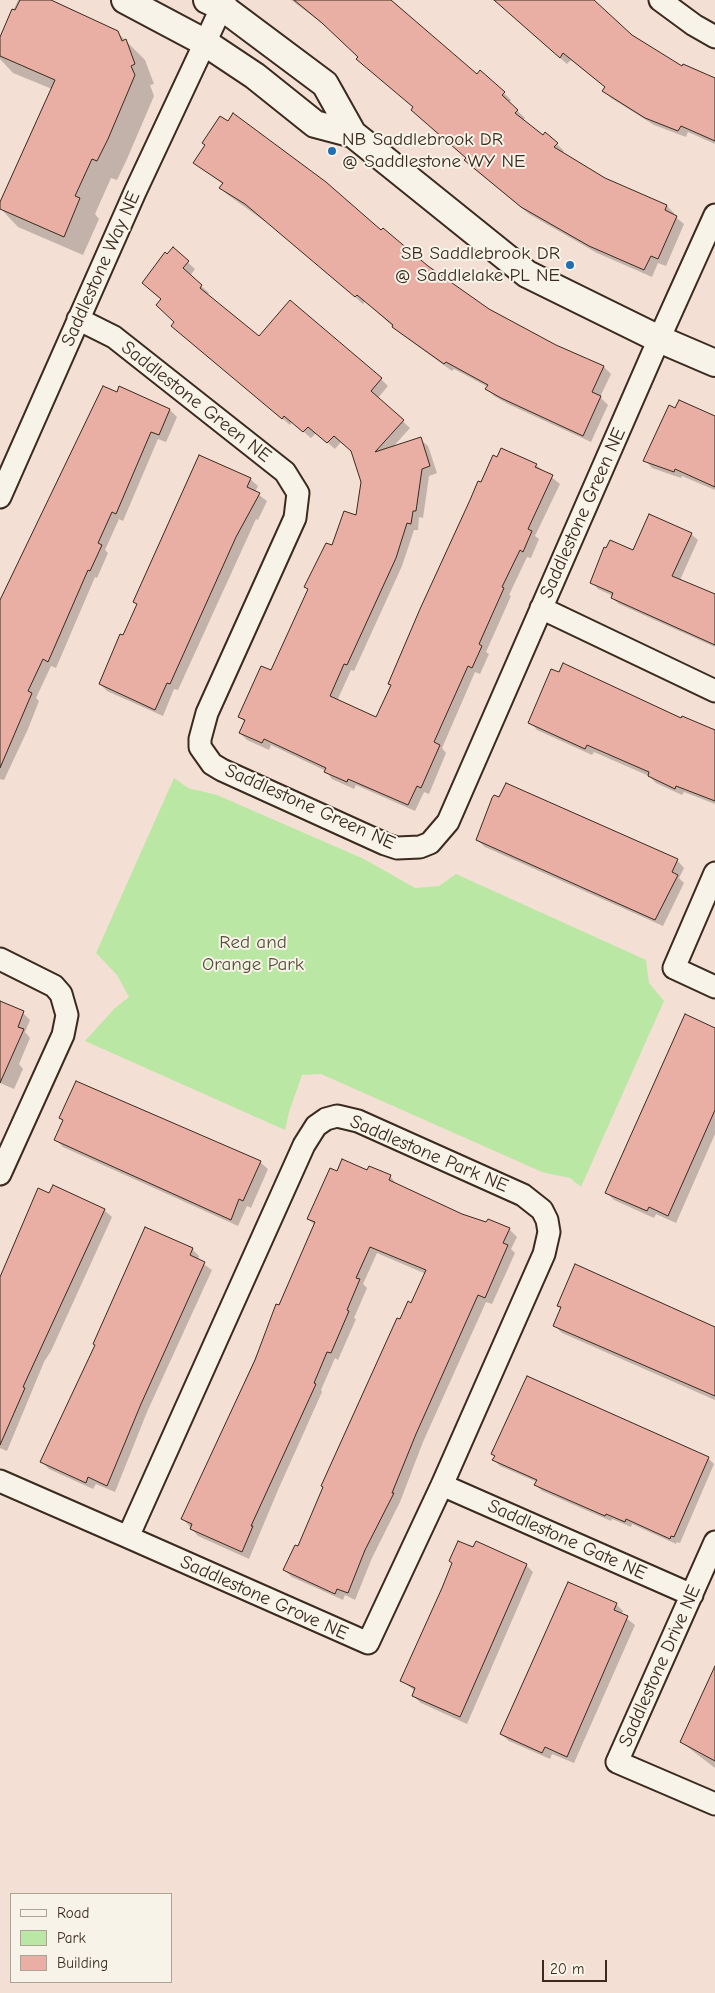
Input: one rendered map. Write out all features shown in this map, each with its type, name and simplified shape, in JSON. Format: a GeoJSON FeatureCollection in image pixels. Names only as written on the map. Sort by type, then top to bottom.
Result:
{"type":"FeatureCollection","features":[{"type":"Feature","properties":{"kind":"street"},"geometry":{"type":"LineString","coordinates":[[125,0],[204,42],[254,76],[315,124],[353,134]]}},
{"type":"Feature","properties":{"kind":"street"},"geometry":{"type":"LineString","coordinates":[[660,0],[694,25],[715,37]]}},
{"type":"Feature","properties":{"kind":"street"},"geometry":{"type":"LineString","coordinates":[[218,2],[325,84],[353,134],[527,274],[659,339],[715,363]]}},
{"type":"Feature","properties":{"kind":"street","name":"Saddlestone Way NE"},"geometry":{"type":"LineString","coordinates":[[0,497],[78,319],[204,42],[218,2]]}},
{"type":"Feature","properties":{"kind":"street","name":"Saddlestone Green NE"},"geometry":{"type":"LineString","coordinates":[[78,319],[114,337],[285,472],[298,494],[295,518],[202,729],[200,747],[212,764],[386,844],[410,849],[430,843],[448,822],[540,608],[715,215]]}},
{"type":"Feature","properties":{"kind":"street"},"geometry":{"type":"LineString","coordinates":[[540,608],[715,691]]}},
{"type":"Feature","properties":{"kind":"street"},"geometry":{"type":"LineString","coordinates":[[715,873],[674,968],[715,987]]}},
{"type":"Feature","properties":{"kind":"street"},"geometry":{"type":"LineString","coordinates":[[0,959],[54,986],[61,994],[66,1015],[63,1035],[0,1174]]}},
{"type":"Feature","properties":{"kind":"street","name":"Saddlestone Park NE"},"geometry":{"type":"LineString","coordinates":[[128,1537],[309,1135],[326,1119],[337,1116],[363,1123],[523,1195],[534,1202],[547,1220],[549,1232],[544,1254],[442,1485]]}},
{"type":"Feature","properties":{"kind":"street","name":"Saddlestone Grove NE"},"geometry":{"type":"LineString","coordinates":[[0,1480],[368,1643],[442,1485]]}},
{"type":"Feature","properties":{"kind":"street","name":"Saddlestone Gate NE"},"geometry":{"type":"LineString","coordinates":[[442,1485],[692,1595]]}},
{"type":"Feature","properties":{"kind":"street","name":"Saddlestone Drive NE"},"geometry":{"type":"LineString","coordinates":[[715,1542],[617,1762],[715,1804]]}},
{"type":"Feature","properties":{"kind":"green space","name":"Red and Orange Park"},"geometry":{"type":"Polygon","coordinates":[[[174,778],[188,788],[217,795],[364,859],[415,888],[439,886],[456,874],[646,960],[649,983],[664,1001],[581,1187],[570,1178],[542,1172],[321,1074],[302,1075],[285,1130],[85,1041],[115,1008],[129,997],[117,975],[96,953],[174,778]]]}},
{"type":"Feature","properties":{"kind":"building"},"geometry":{"type":"Polygon","coordinates":[[[20,0],[51,0],[118,31],[122,41],[126,39],[135,64],[131,66],[135,75],[108,139],[97,161],[92,159],[75,196],[80,198],[64,237],[0,209],[0,202],[55,80],[0,56],[0,37],[12,9],[15,10],[20,0]]]}},
{"type":"Feature","properties":{"kind":"building"},"geometry":{"type":"Polygon","coordinates":[[[294,0],[391,0],[477,74],[480,70],[505,92],[502,95],[518,110],[515,113],[543,135],[545,132],[558,143],[554,147],[605,178],[667,205],[665,210],[677,216],[658,259],[651,256],[644,270],[589,246],[521,207],[464,160],[466,158],[411,110],[413,107],[356,59],[358,57],[294,0]]]}},
{"type":"Feature","properties":{"kind":"building"},"geometry":{"type":"Polygon","coordinates":[[[494,0],[594,0],[632,35],[682,66],[683,64],[715,78],[715,141],[681,126],[678,131],[645,118],[602,91],[605,87],[563,53],[560,58],[494,0]]]}},
{"type":"Feature","properties":{"kind":"building"},"geometry":{"type":"Polygon","coordinates":[[[233,113],[326,182],[381,230],[383,228],[428,266],[489,309],[556,345],[604,366],[592,392],[601,396],[583,436],[501,398],[485,389],[488,385],[446,362],[444,364],[392,327],[393,325],[357,295],[355,297],[245,204],[219,188],[223,183],[193,163],[205,145],[202,143],[220,116],[228,121],[233,113]]]}},
{"type":"Feature","properties":{"kind":"building"},"geometry":{"type":"Polygon","coordinates":[[[173,247],[189,261],[183,268],[202,285],[200,288],[259,336],[290,300],[382,378],[371,391],[404,420],[375,452],[421,437],[430,466],[422,469],[416,511],[413,511],[411,524],[407,523],[396,558],[347,665],[344,664],[330,696],[376,717],[391,685],[388,684],[420,609],[478,481],[481,482],[493,455],[497,457],[501,448],[537,464],[535,467],[553,475],[528,529],[532,531],[523,552],[520,550],[502,587],[504,588],[479,644],[482,646],[472,668],[468,666],[434,742],[440,745],[421,788],[417,786],[408,805],[348,779],[347,782],[324,772],[326,768],[264,739],[262,743],[239,733],[245,720],[238,717],[261,666],[271,670],[308,589],[304,587],[326,543],[332,545],[344,511],[356,515],[361,482],[351,451],[334,436],[327,443],[308,427],[303,432],[284,416],[282,419],[171,326],[174,322],[156,305],[161,299],[142,283],[165,252],[167,254],[173,247]]]}},
{"type":"Feature","properties":{"kind":"building"},"geometry":{"type":"Polygon","coordinates":[[[103,386],[117,392],[119,386],[170,409],[159,435],[151,432],[116,514],[112,512],[98,543],[102,545],[90,571],[88,570],[48,662],[43,659],[28,691],[32,693],[0,768],[0,600],[103,386]]]}},
{"type":"Feature","properties":{"kind":"building"},"geometry":{"type":"Polygon","coordinates":[[[679,400],[715,416],[715,487],[675,469],[674,472],[643,461],[669,405],[675,408],[679,400]]]}},
{"type":"Feature","properties":{"kind":"building"},"geometry":{"type":"Polygon","coordinates":[[[199,455],[251,478],[247,487],[260,493],[236,537],[170,684],[167,683],[155,710],[99,684],[120,634],[123,635],[137,604],[133,602],[199,455]]]}},
{"type":"Feature","properties":{"kind":"building"},"geometry":{"type":"Polygon","coordinates":[[[649,514],[692,533],[672,576],[715,594],[715,645],[611,598],[613,593],[590,583],[604,547],[606,548],[610,540],[633,550],[649,514]]]}},
{"type":"Feature","properties":{"kind":"building"},"geometry":{"type":"Polygon","coordinates":[[[563,663],[681,718],[682,716],[715,730],[715,801],[676,786],[675,789],[648,776],[649,772],[587,745],[585,749],[528,723],[551,669],[559,672],[563,663]]]}},
{"type":"Feature","properties":{"kind":"building"},"geometry":{"type":"Polygon","coordinates":[[[506,783],[678,859],[672,872],[678,875],[655,920],[476,840],[492,798],[494,795],[499,797],[506,783]]]}},
{"type":"Feature","properties":{"kind":"building"},"geometry":{"type":"Polygon","coordinates":[[[0,1001],[24,1011],[18,1027],[24,1029],[0,1083],[0,1001]]]}},
{"type":"Feature","properties":{"kind":"building"},"geometry":{"type":"Polygon","coordinates":[[[685,1014],[715,1028],[715,1110],[668,1216],[649,1207],[647,1211],[605,1193],[685,1014]]]}},
{"type":"Feature","properties":{"kind":"building"},"geometry":{"type":"Polygon","coordinates":[[[76,1081],[261,1161],[243,1201],[239,1199],[231,1220],[54,1140],[63,1120],[59,1118],[76,1081]]]}},
{"type":"Feature","properties":{"kind":"building"},"geometry":{"type":"Polygon","coordinates":[[[342,1159],[367,1170],[369,1166],[391,1175],[389,1180],[462,1214],[486,1222],[488,1219],[510,1228],[503,1243],[508,1245],[485,1298],[478,1295],[416,1434],[392,1493],[394,1493],[365,1550],[348,1593],[337,1589],[335,1594],[283,1570],[295,1545],[298,1546],[323,1487],[321,1486],[397,1318],[400,1319],[408,1301],[411,1303],[426,1270],[370,1247],[356,1278],[360,1279],[347,1310],[349,1311],[331,1353],[327,1352],[314,1383],[316,1384],[251,1526],[253,1526],[242,1552],[190,1529],[192,1524],[181,1519],[255,1360],[276,1304],[279,1305],[315,1222],[307,1219],[330,1168],[337,1171],[342,1159]]]}},
{"type":"Feature","properties":{"kind":"building"},"geometry":{"type":"Polygon","coordinates":[[[53,1185],[105,1209],[23,1387],[25,1388],[0,1445],[0,1277],[38,1188],[49,1193],[53,1185]]]}},
{"type":"Feature","properties":{"kind":"building"},"geometry":{"type":"Polygon","coordinates":[[[145,1227],[193,1248],[190,1255],[205,1262],[141,1404],[107,1486],[88,1477],[86,1483],[40,1462],[95,1345],[93,1344],[145,1227]]]}},
{"type":"Feature","properties":{"kind":"building"},"geometry":{"type":"Polygon","coordinates":[[[575,1264],[715,1327],[715,1396],[553,1326],[561,1307],[557,1306],[575,1264]]]}},
{"type":"Feature","properties":{"kind":"building"},"geometry":{"type":"Polygon","coordinates":[[[527,1376],[709,1457],[674,1537],[671,1536],[670,1539],[626,1519],[625,1522],[606,1514],[605,1516],[534,1485],[537,1480],[492,1460],[495,1456],[491,1454],[527,1376]]]}},
{"type":"Feature","properties":{"kind":"building"},"geometry":{"type":"Polygon","coordinates":[[[458,1541],[473,1547],[476,1541],[527,1564],[460,1717],[412,1696],[415,1688],[400,1681],[442,1588],[452,1563],[449,1561],[458,1541]]]}},
{"type":"Feature","properties":{"kind":"building"},"geometry":{"type":"Polygon","coordinates":[[[568,1582],[617,1603],[614,1610],[628,1616],[567,1757],[545,1747],[542,1753],[500,1734],[568,1582]]]}},
{"type":"Feature","properties":{"kind":"building"},"geometry":{"type":"Polygon","coordinates":[[[715,1666],[715,1761],[680,1742],[715,1666]]]}},
{"type":"Feature","properties":{"kind":"place","name":"NB Saddlebrook DR @ Saddlestone WY NE"},"geometry":{"type":"Point","coordinates":[332,151]}},
{"type":"Feature","properties":{"kind":"place","name":"SB Saddlebrook DR @ Saddlelake PL NE"},"geometry":{"type":"Point","coordinates":[570,265]}}]}
